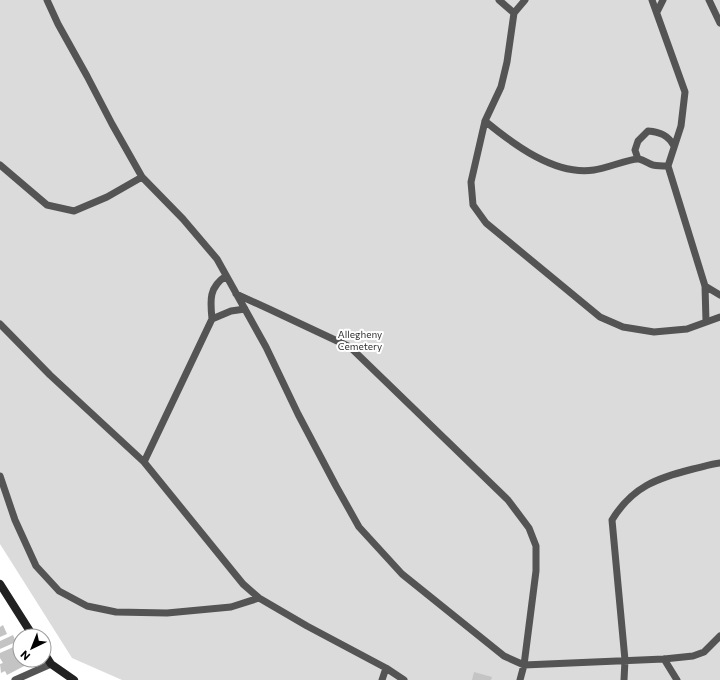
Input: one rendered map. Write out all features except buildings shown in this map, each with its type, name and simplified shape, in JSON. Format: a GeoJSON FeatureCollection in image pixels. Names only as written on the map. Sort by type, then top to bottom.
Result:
{"type":"FeatureCollection","features":[{"type":"Feature","properties":{"kind":"street"},"geometry":{"type":"LineString","coordinates":[[0,584],[28,628]]}},
{"type":"Feature","properties":{"kind":"street"},"geometry":{"type":"LineString","coordinates":[[52,664],[74,680]]}},
{"type":"Feature","properties":{"kind":"lane"},"geometry":{"type":"LineString","coordinates":[[47,0],[58,24],[142,177],[188,225],[217,259],[266,347],[301,420],[359,527],[402,574],[504,656],[524,665],[625,660],[664,660],[693,656],[704,652],[720,636]]}},
{"type":"Feature","properties":{"kind":"lane"},"geometry":{"type":"LineString","coordinates":[[499,0],[514,13]]}},
{"type":"Feature","properties":{"kind":"lane"},"geometry":{"type":"LineString","coordinates":[[525,0],[514,13],[507,62],[501,87],[485,121],[471,182],[473,205],[486,223],[600,317],[617,325],[654,332],[687,329],[720,317]]}},
{"type":"Feature","properties":{"kind":"lane"},"geometry":{"type":"LineString","coordinates":[[652,0],[685,92],[681,126],[668,166],[705,286],[706,321]]}},
{"type":"Feature","properties":{"kind":"lane"},"geometry":{"type":"LineString","coordinates":[[657,12],[663,0]]}},
{"type":"Feature","properties":{"kind":"lane"},"geometry":{"type":"LineString","coordinates":[[709,0],[720,23]]}},
{"type":"Feature","properties":{"kind":"lane"},"geometry":{"type":"LineString","coordinates":[[485,121],[511,142],[562,168],[578,171],[595,170],[638,159],[655,166],[668,166]]}},
{"type":"Feature","properties":{"kind":"lane"},"geometry":{"type":"LineString","coordinates":[[638,159],[635,150],[636,146],[638,141],[648,131],[666,135],[674,146]]}},
{"type":"Feature","properties":{"kind":"lane"},"geometry":{"type":"LineString","coordinates":[[0,165],[48,205],[74,211],[107,197],[142,177]]}},
{"type":"Feature","properties":{"kind":"lane"},"geometry":{"type":"LineString","coordinates":[[144,462],[212,319],[210,301],[218,282],[226,276]]}},
{"type":"Feature","properties":{"kind":"lane"},"geometry":{"type":"LineString","coordinates":[[705,286],[720,295]]}},
{"type":"Feature","properties":{"kind":"lane"},"geometry":{"type":"LineString","coordinates":[[236,294],[269,308],[350,347],[508,500],[529,528],[536,546],[536,571],[524,665],[520,680]]}},
{"type":"Feature","properties":{"kind":"lane"},"geometry":{"type":"LineString","coordinates":[[212,319],[231,311],[245,310]]}},
{"type":"Feature","properties":{"kind":"lane"},"geometry":{"type":"LineString","coordinates":[[0,324],[50,375],[144,462],[243,584],[259,598],[307,626],[386,668],[404,680]]}},
{"type":"Feature","properties":{"kind":"lane"},"geometry":{"type":"LineString","coordinates":[[624,680],[625,660],[612,520],[620,507],[640,489],[667,476],[720,463]]}},
{"type":"Feature","properties":{"kind":"lane"},"geometry":{"type":"LineString","coordinates":[[0,476],[16,520],[36,566],[59,591],[87,606],[116,612],[167,613],[231,607],[259,598]]}},
{"type":"Feature","properties":{"kind":"lane"},"geometry":{"type":"LineString","coordinates":[[664,660],[677,680]]}},
{"type":"Feature","properties":{"kind":"lane"},"geometry":{"type":"LineString","coordinates":[[15,680],[43,668]]}},
{"type":"Feature","properties":{"kind":"lane"},"geometry":{"type":"LineString","coordinates":[[382,680],[386,668]]}},
{"type":"Feature","properties":{"kind":"green space","name":"Allegheny Cemetery"},"geometry":{"type":"Polygon","coordinates":[[[0,0],[720,0],[720,680],[122,680],[72,658],[0,544],[0,0]]]}}]}
